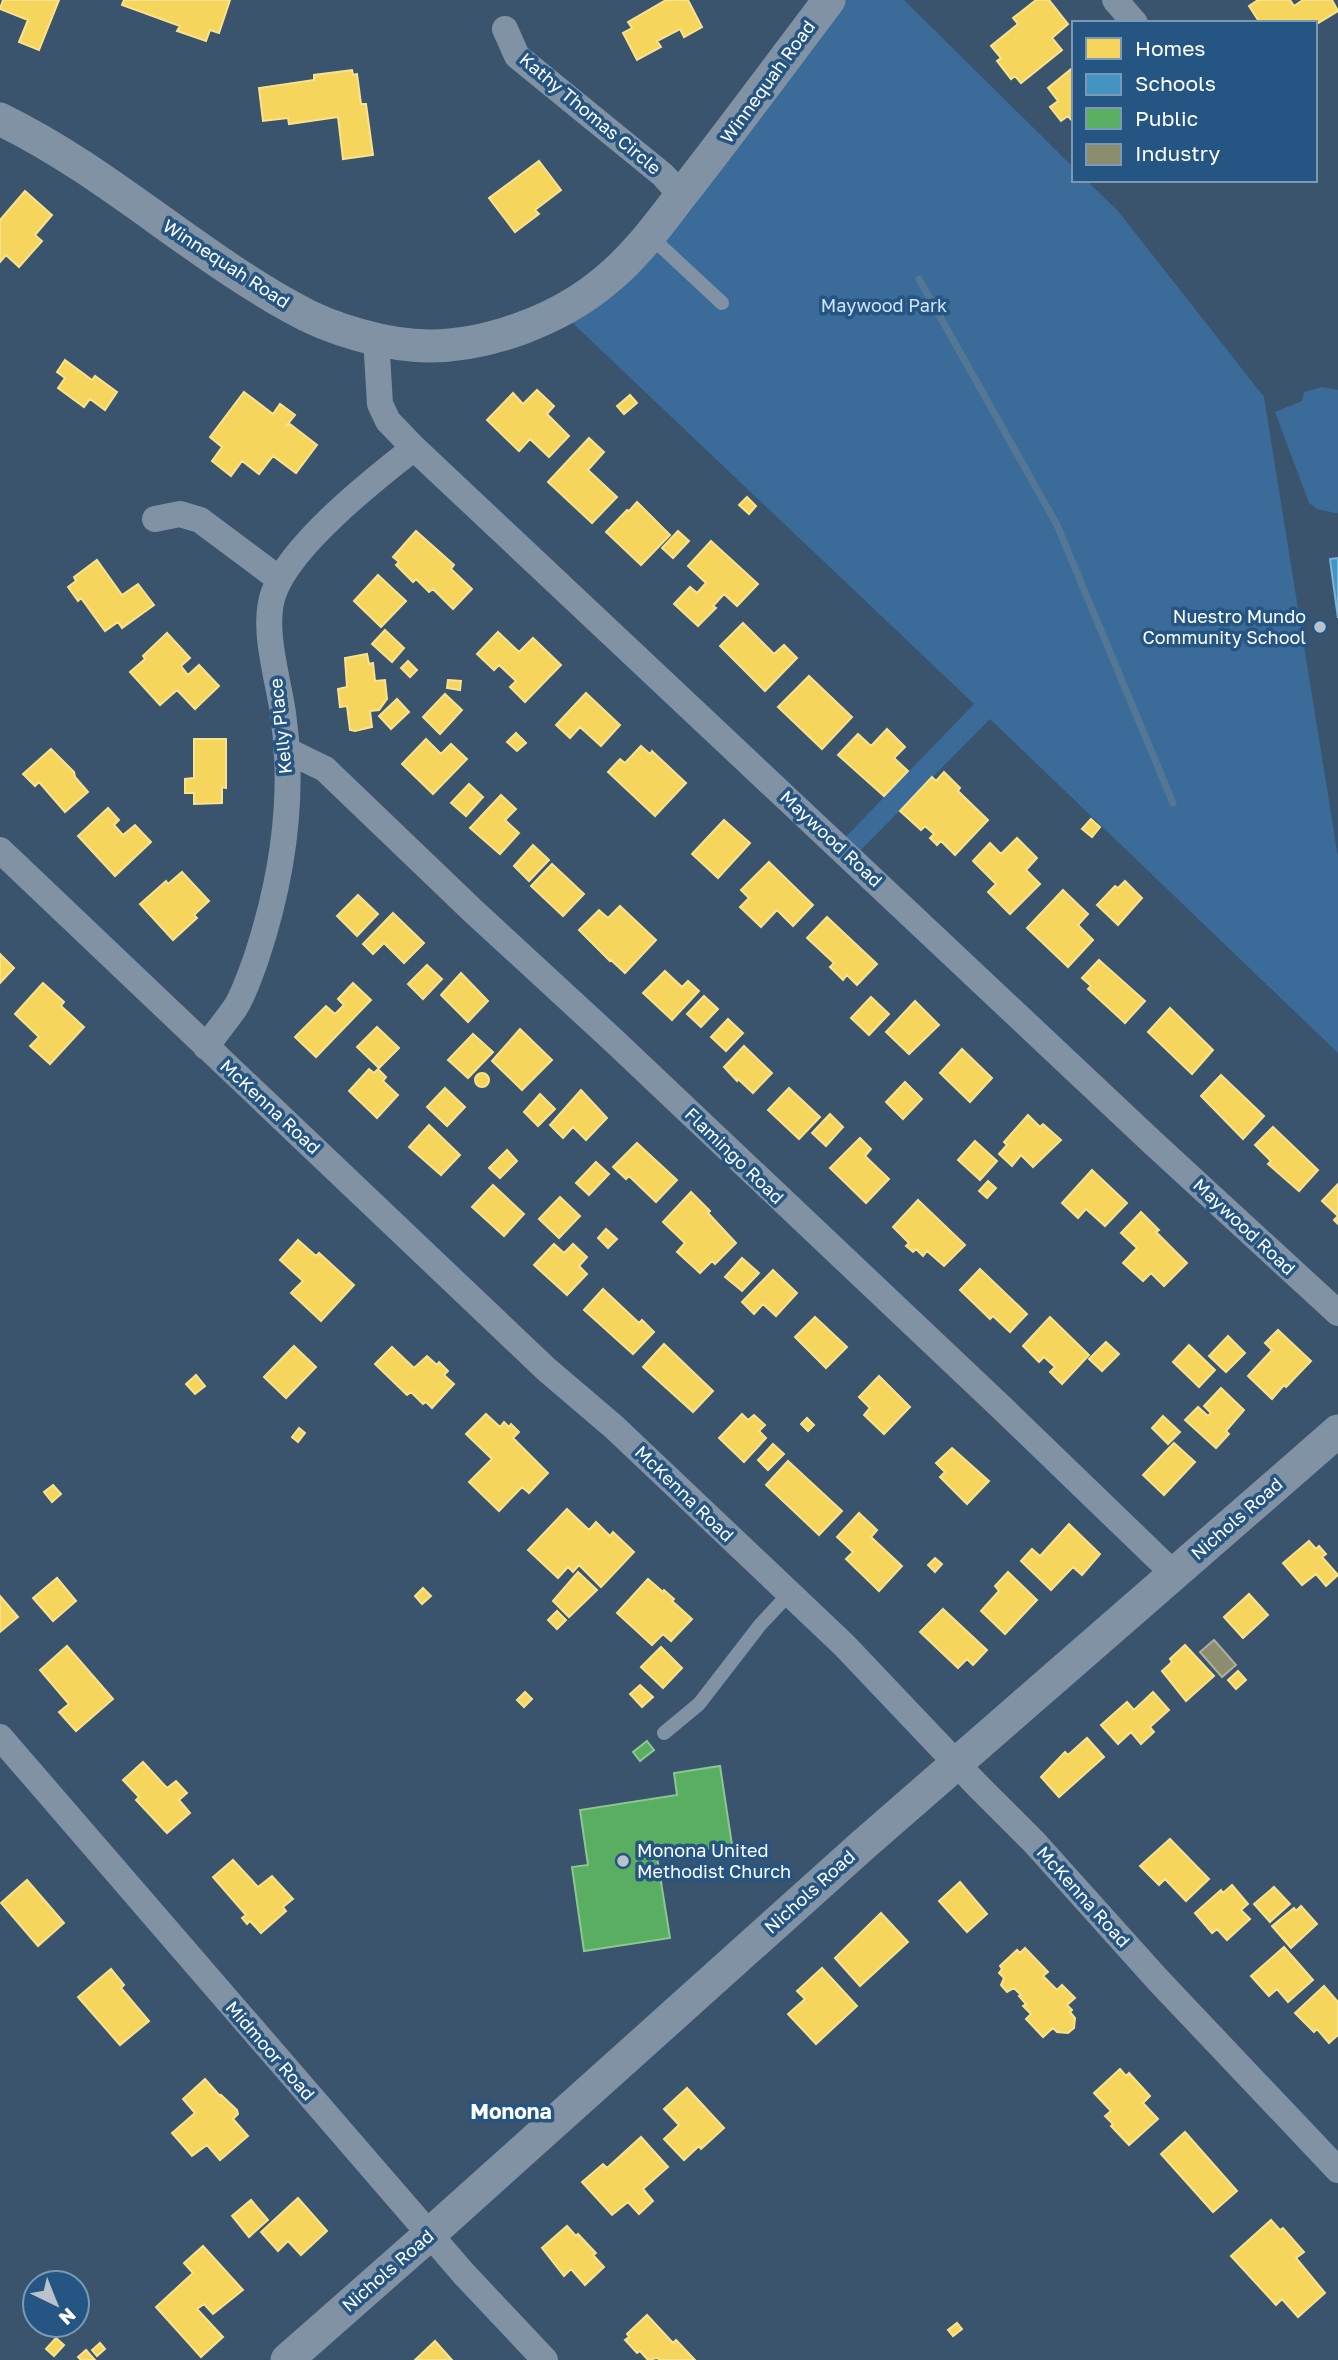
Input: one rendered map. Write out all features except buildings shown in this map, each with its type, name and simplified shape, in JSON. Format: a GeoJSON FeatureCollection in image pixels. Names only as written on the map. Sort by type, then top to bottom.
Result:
{"type":"FeatureCollection","features":[{"type":"Feature","properties":{"kind":"street","name":"Winnequah Road"},"geometry":{"type":"LineString","coordinates":[[3,125],[76,160],[138,206],[263,291],[296,310],[343,330],[376,338],[428,346],[453,344],[483,339],[541,321],[561,312],[605,281],[651,237],[829,0]]}},
{"type":"Feature","properties":{"kind":"street"},"geometry":{"type":"LineString","coordinates":[[1115,0],[1133,21]]}},
{"type":"Feature","properties":{"kind":"street","name":"Kathy Thomas Circle"},"geometry":{"type":"LineString","coordinates":[[505,29],[517,56],[659,172],[681,195]]}},
{"type":"Feature","properties":{"kind":"street","name":"Maywood Road"},"geometry":{"type":"LineString","coordinates":[[376,338],[380,404],[387,421],[1152,1142],[1338,1313]]}},
{"type":"Feature","properties":{"kind":"street","name":"Kelly Place"},"geometry":{"type":"LineString","coordinates":[[206,1047],[235,1008],[250,975],[262,940],[285,827],[286,750],[270,631],[273,594],[279,579],[315,534],[414,448]]}},
{"type":"Feature","properties":{"kind":"street"},"geometry":{"type":"LineString","coordinates":[[155,519],[180,514],[200,520],[279,579]]}},
{"type":"Feature","properties":{"kind":"street","name":"Flamingo Road"},"geometry":{"type":"LineString","coordinates":[[286,750],[326,769],[1011,1416],[1174,1574]]}},
{"type":"Feature","properties":{"kind":"street","name":"McKenna Road"},"geometry":{"type":"LineString","coordinates":[[0,850],[547,1369],[614,1427],[844,1645],[1034,1842],[1158,1980],[1338,2170]]}},
{"type":"Feature","properties":{"kind":"street","name":"Nichols Road"},"geometry":{"type":"LineString","coordinates":[[287,2360],[863,1845],[1338,1431]]}},
{"type":"Feature","properties":{"kind":"street","name":"Midmoor Road"},"geometry":{"type":"LineString","coordinates":[[0,1738],[430,2234],[545,2360]]}},
{"type":"Feature","properties":{"kind":"lane"},"geometry":{"type":"LineString","coordinates":[[651,237],[722,303]]}},
{"type":"Feature","properties":{"kind":"lane"},"geometry":{"type":"LineString","coordinates":[[664,1733],[699,1704],[760,1625],[789,1594]]}},
{"type":"Feature","properties":{"kind":"green space","name":"Maywood Park"},"geometry":{"type":"Polygon","coordinates":[[[829,0],[904,0],[1072,166],[1072,182],[1088,182],[1118,211],[1264,397],[1338,857],[1338,1053],[990,719],[852,859],[837,846],[974,704],[561,312],[605,281],[829,0]]]}},
{"type":"Feature","properties":{"kind":"green space"},"geometry":{"type":"Polygon","coordinates":[[[1322,387],[1338,390],[1338,513],[1317,509],[1309,503],[1275,412],[1302,401],[1304,392],[1322,387]]]}},
{"type":"Feature","properties":{"kind":"waterway"},"geometry":{"type":"LineString","coordinates":[[919,279],[1057,525],[1173,803]]}},
{"type":"Feature","properties":{"kind":"place","name":"Nuestro Mundo Community School"},"geometry":{"type":"Point","coordinates":[1320,627]}},
{"type":"Feature","properties":{"kind":"place","name":"Monona United Methodist Church"},"geometry":{"type":"Point","coordinates":[623,1861]}},
{"type":"Feature","properties":{"kind":"district","name":"Monona"},"geometry":{"type":"Point","coordinates":[511,2112]}}]}
